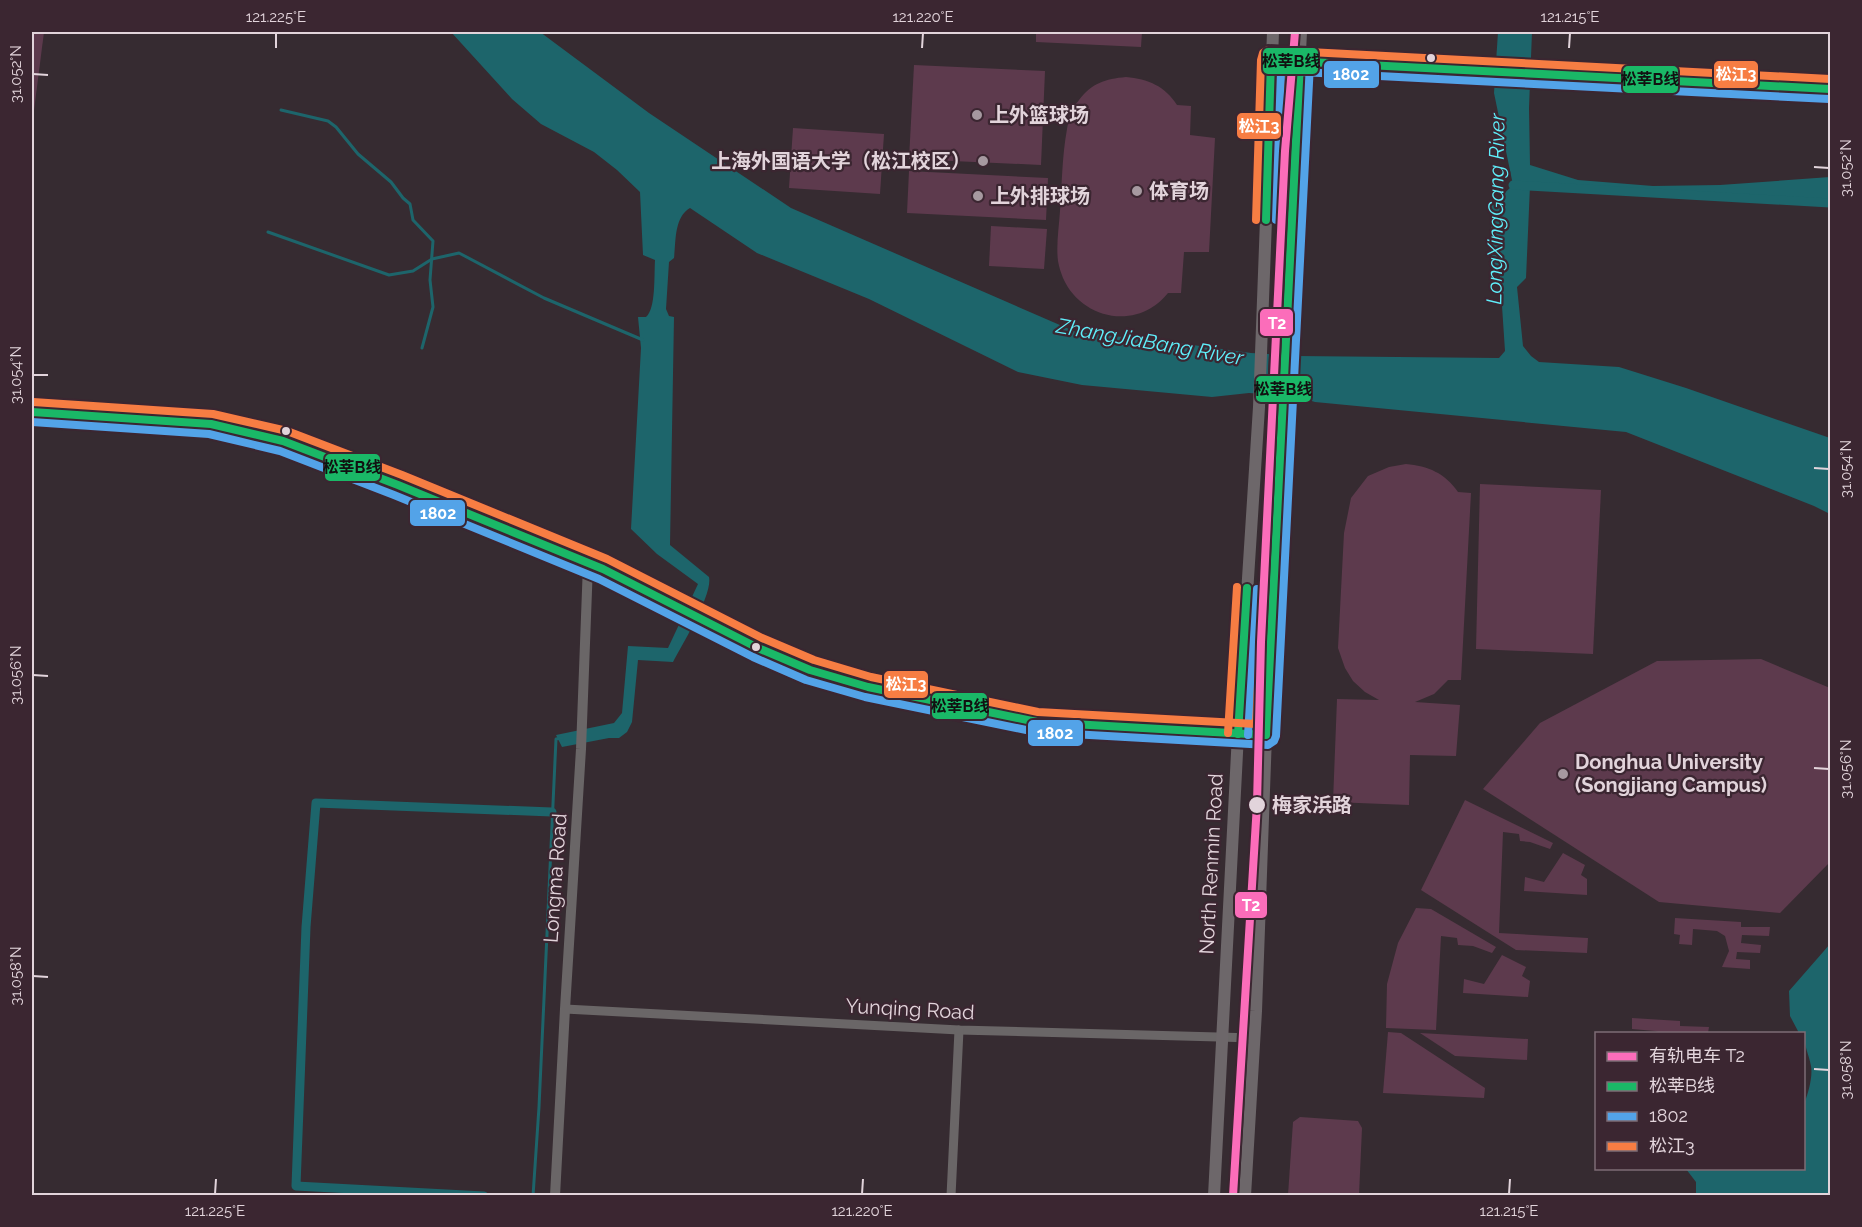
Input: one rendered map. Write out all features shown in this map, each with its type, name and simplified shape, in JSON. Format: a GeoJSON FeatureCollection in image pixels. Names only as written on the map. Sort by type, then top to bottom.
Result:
{"type":"FeatureCollection","features":[{"type":"Feature","properties":{"kind":"main road","name":"North Renmin Road"},"geometry":{"type":"LineString","coordinates":[[1214,1196],[1238,734],[1259,407],[1273,32]]}},
{"type":"Feature","properties":{"kind":"main road"},"geometry":{"type":"LineString","coordinates":[[1245,1196],[1255,1038],[1266,735],[1301,32]]}},
{"type":"Feature","properties":{"kind":"main road"},"geometry":{"type":"LineString","coordinates":[[1271,60],[1830,89]]}},
{"type":"Feature","properties":{"kind":"main road"},"geometry":{"type":"LineString","coordinates":[[32,412],[211,424],[283,441],[398,485],[603,569],[698,619],[810,670],[879,690],[1037,722],[1266,735]]}},
{"type":"Feature","properties":{"kind":"street","name":"Longma Road"},"geometry":{"type":"LineString","coordinates":[[555,1196],[564,1010],[581,749],[588,564]]}},
{"type":"Feature","properties":{"kind":"street","name":"Yunqing Road"},"geometry":{"type":"LineString","coordinates":[[564,1010],[959,1030],[1255,1038]]}},
{"type":"Feature","properties":{"kind":"street"},"geometry":{"type":"LineString","coordinates":[[951,1196],[959,1030]]}},
{"type":"Feature","properties":{"kind":"shaded area"},"geometry":{"type":"Polygon","coordinates":[[[32,32],[44,32],[32,126],[32,32]]]}},
{"type":"Feature","properties":{"kind":"shaded area"},"geometry":{"type":"Polygon","coordinates":[[[1036,32],[1142,32],[1141,47],[1036,42],[1036,32]]]}},
{"type":"Feature","properties":{"kind":"shaded area","name":"上外篮球场"},"geometry":{"type":"Polygon","coordinates":[[[914,65],[1045,71],[1041,165],[909,159],[914,65]]]}},
{"type":"Feature","properties":{"kind":"shaded area","name":"体育场"},"geometry":{"type":"Polygon","coordinates":[[[1126,77],[1142,80],[1161,88],[1177,105],[1191,106],[1190,135],[1215,138],[1209,252],[1184,252],[1181,293],[1168,293],[1156,305],[1139,314],[1113,316],[1089,307],[1070,290],[1059,268],[1057,242],[1064,149],[1072,110],[1084,94],[1094,86],[1112,79],[1126,77]]]}},
{"type":"Feature","properties":{"kind":"shaded area"},"geometry":{"type":"Polygon","coordinates":[[[793,128],[884,134],[880,194],[789,188],[793,128]]]}},
{"type":"Feature","properties":{"kind":"shaded area","name":"上外排球场"},"geometry":{"type":"Polygon","coordinates":[[[909,171],[1048,178],[1046,220],[907,213],[909,171]]]}},
{"type":"Feature","properties":{"kind":"shaded area"},"geometry":{"type":"Polygon","coordinates":[[[991,226],[1047,229],[1044,269],[989,266],[991,226]]]}},
{"type":"Feature","properties":{"kind":"shaded area"},"geometry":{"type":"Polygon","coordinates":[[[1406,464],[1422,467],[1442,475],[1458,492],[1471,493],[1461,680],[1448,680],[1434,694],[1415,702],[1460,705],[1456,756],[1410,755],[1409,805],[1333,802],[1337,699],[1379,700],[1365,692],[1353,681],[1345,668],[1338,648],[1344,533],[1351,498],[1368,476],[1389,467],[1406,464]]]}},
{"type":"Feature","properties":{"kind":"shaded area"},"geometry":{"type":"Polygon","coordinates":[[[1480,484],[1601,490],[1593,654],[1476,649],[1480,484]]]}},
{"type":"Feature","properties":{"kind":"shaded area"},"geometry":{"type":"Polygon","coordinates":[[[1761,659],[1830,688],[1830,862],[1780,913],[1659,902],[1483,789],[1540,723],[1657,661],[1761,659]]]}},
{"type":"Feature","properties":{"kind":"shaded area"},"geometry":{"type":"Polygon","coordinates":[[[1465,800],[1553,843],[1550,849],[1520,841],[1519,834],[1503,832],[1499,933],[1588,938],[1587,953],[1516,950],[1421,890],[1465,800]]]}},
{"type":"Feature","properties":{"kind":"shaded area"},"geometry":{"type":"Polygon","coordinates":[[[1563,853],[1585,865],[1581,875],[1587,879],[1587,895],[1524,891],[1525,877],[1544,882],[1563,853]]]}},
{"type":"Feature","properties":{"kind":"shaded area"},"geometry":{"type":"Polygon","coordinates":[[[1416,908],[1431,909],[1496,947],[1492,953],[1473,946],[1458,945],[1457,938],[1441,936],[1436,1030],[1386,1028],[1387,984],[1398,943],[1416,908]]]}},
{"type":"Feature","properties":{"kind":"shaded area"},"geometry":{"type":"Polygon","coordinates":[[[1675,918],[1741,922],[1741,927],[1770,927],[1769,936],[1742,935],[1741,943],[1761,945],[1760,953],[1737,952],[1736,959],[1750,960],[1750,969],[1722,967],[1729,951],[1725,936],[1717,931],[1693,929],[1692,945],[1679,944],[1680,935],[1674,934],[1675,918]]]}},
{"type":"Feature","properties":{"kind":"shaded area"},"geometry":{"type":"Polygon","coordinates":[[[1502,955],[1526,967],[1522,976],[1530,981],[1528,997],[1463,993],[1464,979],[1484,984],[1502,955]]]}},
{"type":"Feature","properties":{"kind":"shaded area"},"geometry":{"type":"Polygon","coordinates":[[[1632,1018],[1680,1021],[1680,1026],[1709,1027],[1708,1032],[1658,1032],[1632,1029],[1632,1018]]]}},
{"type":"Feature","properties":{"kind":"shaded area"},"geometry":{"type":"Polygon","coordinates":[[[1388,1032],[1401,1033],[1485,1088],[1484,1098],[1383,1093],[1388,1032]]]}},
{"type":"Feature","properties":{"kind":"shaded area"},"geometry":{"type":"Polygon","coordinates":[[[1420,1033],[1528,1039],[1527,1060],[1455,1056],[1420,1033]]]}},
{"type":"Feature","properties":{"kind":"shaded area"},"geometry":{"type":"Polygon","coordinates":[[[1300,1117],[1358,1121],[1362,1128],[1359,1195],[1288,1195],[1293,1122],[1300,1117]]]}},
{"type":"Feature","properties":{"kind":"water"},"geometry":{"type":"Polygon","coordinates":[[[451,32],[540,32],[649,113],[791,208],[1076,332],[1251,353],[1297,356],[1499,358],[1505,351],[1500,276],[1492,260],[1491,206],[1513,185],[1494,93],[1498,32],[1532,32],[1529,108],[1530,165],[1578,180],[1653,186],[1720,185],[1830,177],[1830,200],[1530,186],[1526,278],[1517,287],[1523,346],[1539,362],[1619,367],[1830,438],[1830,514],[1626,432],[1315,402],[1295,396],[1249,393],[1212,397],[1082,385],[1018,372],[869,299],[757,253],[690,208],[678,224],[674,258],[669,262],[666,309],[669,316],[674,317],[670,545],[709,577],[709,585],[696,620],[673,662],[638,660],[632,722],[627,732],[619,738],[562,747],[556,735],[614,723],[622,713],[628,646],[668,648],[698,584],[657,554],[631,529],[641,348],[638,317],[646,317],[651,307],[655,260],[643,255],[640,192],[594,152],[541,124],[512,99],[451,32]]]}},
{"type":"Feature","properties":{"kind":"water"},"geometry":{"type":"Polygon","coordinates":[[[1830,944],[1830,1195],[1696,1195],[1696,1182],[1687,1170],[1805,1170],[1805,1101],[1810,1085],[1811,1070],[1805,1032],[1798,1032],[1790,1016],[1789,991],[1830,944]]]}},
{"type":"Feature","properties":{"kind":"waterway"},"geometry":{"type":"LineString","coordinates":[[281,110],[328,121],[336,127],[358,154],[391,182],[410,204],[413,220],[433,241],[430,280],[433,307],[422,348]]}},
{"type":"Feature","properties":{"kind":"waterway","name":"LongXingGang River"},"geometry":{"type":"LineString","coordinates":[[1513,185],[1830,203]]}},
{"type":"Feature","properties":{"kind":"waterway"},"geometry":{"type":"LineString","coordinates":[[268,232],[389,275],[413,271],[432,259],[459,253],[544,298],[643,340]]}},
{"type":"Feature","properties":{"kind":"waterway"},"geometry":{"type":"LineString","coordinates":[[533,1196],[556,739],[562,738]]}},
{"type":"Feature","properties":{"kind":"waterway"},"geometry":{"type":"LineString","coordinates":[[484,1196],[296,1186],[306,927],[316,803],[552,812]]}},
{"type":"Feature","properties":{"kind":"tram line","name":"T2"},"geometry":{"type":"LineString","coordinates":[[1233,1196],[1257,804],[1261,642],[1285,151],[1295,32]]}},
{"type":"Feature","properties":{"kind":"transit line","name":"松江3"},"geometry":{"type":"LineString","coordinates":[[1256,220],[1261,60],[1263,53],[1268,50],[1830,79]]}},
{"type":"Feature","properties":{"kind":"transit line","name":"松莘B线"},"geometry":{"type":"LineString","coordinates":[[1266,220],[1271,60],[1830,89]]}},
{"type":"Feature","properties":{"kind":"transit line","name":"松江3"},"geometry":{"type":"LineString","coordinates":[[33,402],[213,414],[287,431],[402,475],[607,559],[762,638],[814,660],[871,677],[1038,712],[1256,724],[1290,61]]}},
{"type":"Feature","properties":{"kind":"transit line","name":"松莘B线"},"geometry":{"type":"LineString","coordinates":[[32,412],[211,424],[283,441],[398,485],[603,569],[758,648],[810,670],[868,687],[1037,722],[1266,735],[1300,62]]}},
{"type":"Feature","properties":{"kind":"transit line","name":"1802"},"geometry":{"type":"LineString","coordinates":[[32,422],[209,434],[280,451],[599,579],[753,657],[806,680],[865,697],[1036,732],[1268,745],[1274,741],[1276,736],[1310,63]]}},
{"type":"Feature","properties":{"kind":"transit line","name":"1802"},"geometry":{"type":"LineString","coordinates":[[1276,220],[1281,71],[1829,99]]}},
{"type":"Feature","properties":{"kind":"transit line","name":"松江3"},"geometry":{"type":"LineString","coordinates":[[1228,733],[1237,587]]}},
{"type":"Feature","properties":{"kind":"transit line","name":"松莘B线"},"geometry":{"type":"LineString","coordinates":[[1238,734],[1247,588]]}},
{"type":"Feature","properties":{"kind":"transit line","name":"1802"},"geometry":{"type":"LineString","coordinates":[[1248,735],[1257,589]]}},
{"type":"Feature","properties":{"kind":"place","name":"上外篮球场"},"geometry":{"type":"Point","coordinates":[977,115]}},
{"type":"Feature","properties":{"kind":"place","name":"上海外国语大学（松江校区）"},"geometry":{"type":"Point","coordinates":[983,161]}},
{"type":"Feature","properties":{"kind":"place","name":"体育场"},"geometry":{"type":"Point","coordinates":[1137,191]}},
{"type":"Feature","properties":{"kind":"place","name":"上外排球场"},"geometry":{"type":"Point","coordinates":[978,196]}},
{"type":"Feature","properties":{"kind":"place","name":"Donghua University (Songjiang Campus)"},"geometry":{"type":"Point","coordinates":[1563,774]}},
{"type":"Feature","properties":{"kind":"place","name":"梅家浜路"},"geometry":{"type":"Point","coordinates":[1257,805]}},
{"type":"Feature","properties":{"kind":"water label","name":"ZhangJiaBang River"},"geometry":{"type":"Point","coordinates":[1150,342]}}]}
